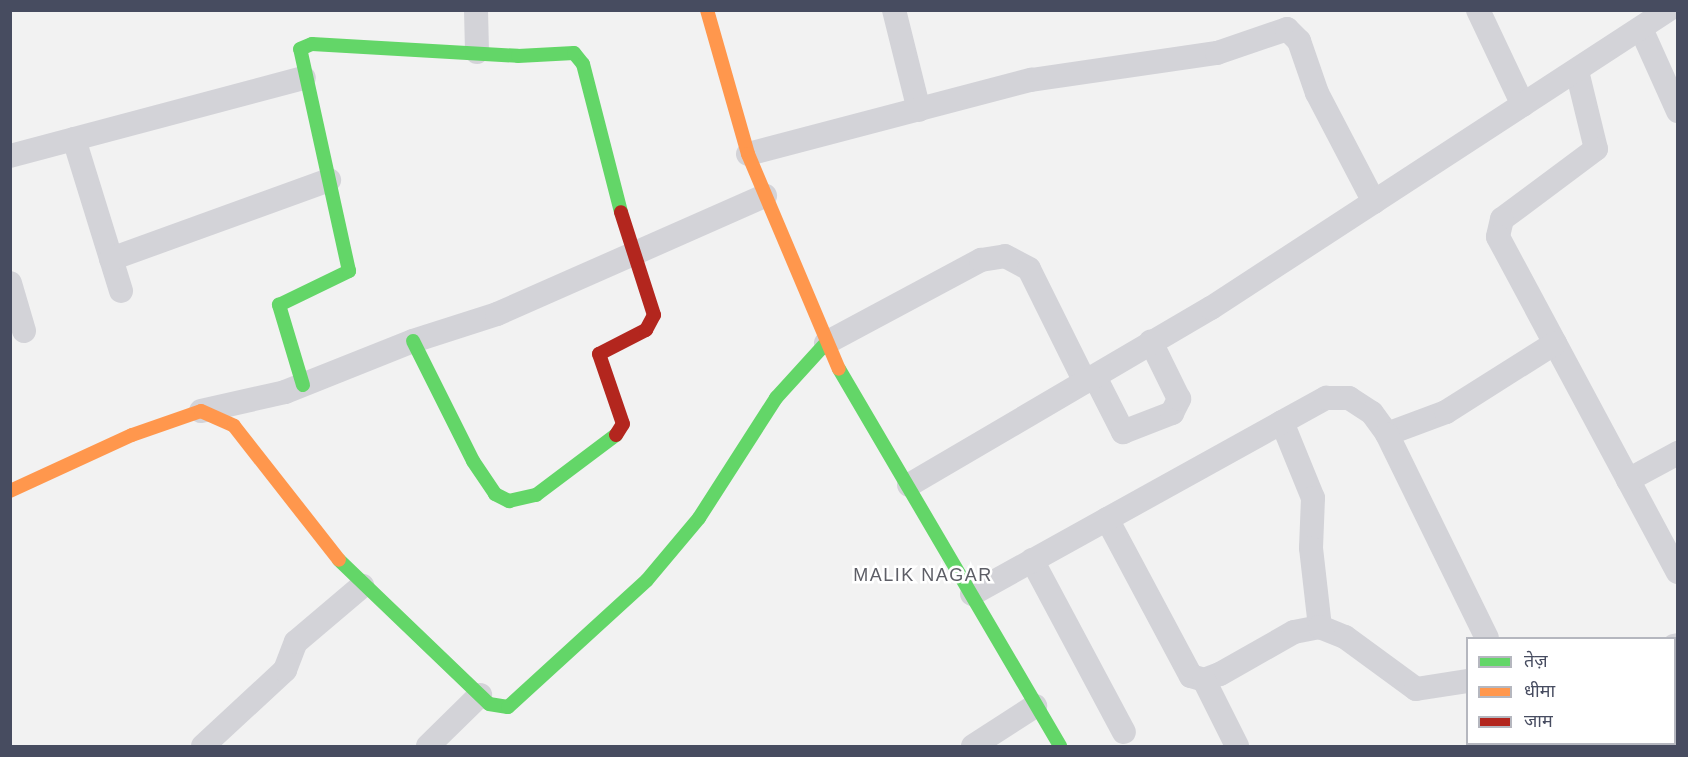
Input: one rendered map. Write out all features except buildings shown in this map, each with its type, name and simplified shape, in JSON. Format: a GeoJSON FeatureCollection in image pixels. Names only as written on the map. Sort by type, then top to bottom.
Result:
{"type":"FeatureCollection","features":[{"type":"Feature","properties":{"kind":"street"},"geometry":{"type":"LineString","coordinates":[[476,10],[477,52]]}},
{"type":"Feature","properties":{"kind":"street"},"geometry":{"type":"LineString","coordinates":[[707,10],[748,154],[826,343],[856,404],[909,485],[1060,747]]}},
{"type":"Feature","properties":{"kind":"street"},"geometry":{"type":"LineString","coordinates":[[894,10],[918,110]]}},
{"type":"Feature","properties":{"kind":"street"},"geometry":{"type":"LineString","coordinates":[[1478,10],[1523,105]]}},
{"type":"Feature","properties":{"kind":"street"},"geometry":{"type":"LineString","coordinates":[[909,485],[1151,342],[1642,31],[1668,10]]}},
{"type":"Feature","properties":{"kind":"street"},"geometry":{"type":"LineString","coordinates":[[748,154],[1031,80],[1217,53],[1287,29],[1299,41],[1317,93],[1374,202]]}},
{"type":"Feature","properties":{"kind":"street"},"geometry":{"type":"LineString","coordinates":[[1642,31],[1677,111]]}},
{"type":"Feature","properties":{"kind":"street"},"geometry":{"type":"LineString","coordinates":[[303,385],[279,311],[284,300],[349,271],[299,55],[305,44],[518,56],[562,50],[574,53],[583,64],[632,255],[654,321],[599,354],[623,424],[616,435],[524,502],[495,494],[412,341]]}},
{"type":"Feature","properties":{"kind":"street"},"geometry":{"type":"LineString","coordinates":[[1577,71],[1596,149],[1498,226],[1555,343],[1677,572]]}},
{"type":"Feature","properties":{"kind":"street"},"geometry":{"type":"LineString","coordinates":[[10,156],[304,78]]}},
{"type":"Feature","properties":{"kind":"street"},"geometry":{"type":"LineString","coordinates":[[74,139],[121,291]]}},
{"type":"Feature","properties":{"kind":"street"},"geometry":{"type":"LineString","coordinates":[[111,259],[329,180]]}},
{"type":"Feature","properties":{"kind":"street"},"geometry":{"type":"LineString","coordinates":[[10,491],[132,435],[201,411],[303,385],[412,341],[497,314],[765,196]]}},
{"type":"Feature","properties":{"kind":"street"},"geometry":{"type":"LineString","coordinates":[[201,411],[234,426],[362,586],[480,695],[508,707],[522,699],[647,580],[699,518],[776,398],[826,343],[981,260],[1005,256],[1029,269],[1090,380],[1123,432],[1172,413],[1179,399],[1151,342]]}},
{"type":"Feature","properties":{"kind":"street"},"geometry":{"type":"LineString","coordinates":[[10,283],[24,332]]}},
{"type":"Feature","properties":{"kind":"street"},"geometry":{"type":"LineString","coordinates":[[1387,434],[1446,412],[1555,343]]}},
{"type":"Feature","properties":{"kind":"street"},"geometry":{"type":"LineString","coordinates":[[972,594],[1326,398],[1349,398],[1372,413],[1387,434],[1486,637]]}},
{"type":"Feature","properties":{"kind":"street"},"geometry":{"type":"LineString","coordinates":[[1282,422],[1311,490],[1311,548],[1320,627]]}},
{"type":"Feature","properties":{"kind":"street"},"geometry":{"type":"LineString","coordinates":[[1628,480],[1677,453]]}},
{"type":"Feature","properties":{"kind":"street"},"geometry":{"type":"LineString","coordinates":[[1107,519],[1181,664],[1204,680],[1237,747]]}},
{"type":"Feature","properties":{"kind":"street"},"geometry":{"type":"LineString","coordinates":[[1032,560],[1124,732]]}},
{"type":"Feature","properties":{"kind":"street"},"geometry":{"type":"LineString","coordinates":[[203,747],[285,670],[297,642],[362,586]]}},
{"type":"Feature","properties":{"kind":"street"},"geometry":{"type":"LineString","coordinates":[[1204,680],[1294,632],[1320,627],[1346,636],[1416,689],[1466,681]]}},
{"type":"Feature","properties":{"kind":"street"},"geometry":{"type":"LineString","coordinates":[[428,747],[480,695]]}},
{"type":"Feature","properties":{"kind":"street"},"geometry":{"type":"LineString","coordinates":[[973,747],[1035,706]]}},
{"type":"Feature","properties":{"kind":"traffic: fast"},"geometry":{"type":"LineString","coordinates":[[303,385],[279,305],[349,271],[300,49],[312,44],[518,56],[574,53],[583,64],[621,212]]}},
{"type":"Feature","properties":{"kind":"traffic: fast"},"geometry":{"type":"LineString","coordinates":[[413,341],[473,461],[495,494],[509,501],[536,495],[616,435]]}},
{"type":"Feature","properties":{"kind":"traffic: fast"},"geometry":{"type":"LineString","coordinates":[[339,560],[489,704],[508,707],[647,580],[699,518],[776,398],[826,343]]}},
{"type":"Feature","properties":{"kind":"traffic: fast"},"geometry":{"type":"LineString","coordinates":[[839,369],[1060,746]]}},
{"type":"Feature","properties":{"kind":"traffic: slow"},"geometry":{"type":"LineString","coordinates":[[707,10],[748,154],[839,369]]}},
{"type":"Feature","properties":{"kind":"traffic: slow"},"geometry":{"type":"LineString","coordinates":[[10,491],[132,435],[201,411],[234,426],[339,560]]}},
{"type":"Feature","properties":{"kind":"traffic: jam"},"geometry":{"type":"LineString","coordinates":[[616,435],[623,424],[599,354],[646,330],[654,315],[621,212]]}},
{"type":"Feature","properties":{"kind":"district","name":"MALIK NAGAR"},"geometry":{"type":"Point","coordinates":[923,575]}}]}
